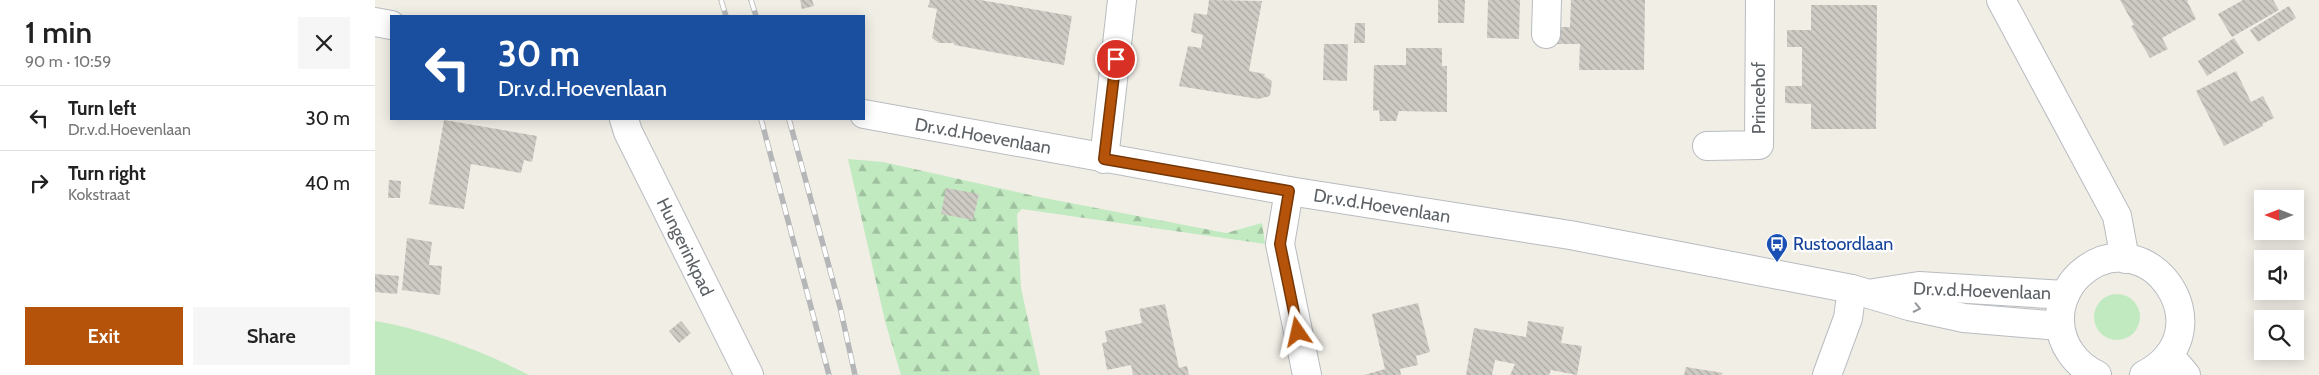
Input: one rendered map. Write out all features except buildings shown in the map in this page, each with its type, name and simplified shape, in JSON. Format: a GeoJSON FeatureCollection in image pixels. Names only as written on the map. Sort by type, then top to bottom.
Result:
{"type":"FeatureCollection","features":[{"type":"Feature","properties":{"kind":"street"},"geometry":{"type":"LineString","coordinates":[[1104,159],[1122,0]]}},
{"type":"Feature","properties":{"kind":"street"},"geometry":{"type":"LineString","coordinates":[[1546,34],[1547,0]]}},
{"type":"Feature","properties":{"kind":"street","name":"Princehof"},"geometry":{"type":"LineString","coordinates":[[1707,146],[1759,145],[1760,0]]}},
{"type":"Feature","properties":{"kind":"street"},"geometry":{"type":"LineString","coordinates":[[2001,0],[2117,216],[2125,259]]}},
{"type":"Feature","properties":{"kind":"street"},"geometry":{"type":"LineString","coordinates":[[375,22],[390,25]]}},
{"type":"Feature","properties":{"kind":"street","name":"Dr.v.d.Hoevenlaan"},"geometry":{"type":"LineString","coordinates":[[865,114],[1289,191],[1570,235],[1861,292],[1909,306],[1964,318],[2060,326]]}},
{"type":"Feature","properties":{"kind":"street","name":"Hungerinkpad"},"geometry":{"type":"LineString","coordinates":[[624,120],[632,140],[749,375]]}},
{"type":"Feature","properties":{"kind":"street"},"geometry":{"type":"LineString","coordinates":[[1289,191],[1280,244],[1307,375]]}},
{"type":"Feature","properties":{"kind":"street"},"geometry":{"type":"LineString","coordinates":[[2097,375],[2082,367],[2070,353],[2060,326],[2060,316],[2065,295],[2075,280],[2089,268],[2105,261],[2125,259],[2142,263],[2159,273],[2177,297],[2180,307],[2178,365],[2154,370],[2144,375]]}},
{"type":"Feature","properties":{"kind":"street","name":"Dr.v.d.Hoevenlaan"},"geometry":{"type":"LineString","coordinates":[[1861,292],[1919,286],[2065,295]]}},
{"type":"Feature","properties":{"kind":"street"},"geometry":{"type":"LineString","coordinates":[[1827,375],[1848,318],[1861,292]]}},
{"type":"Feature","properties":{"kind":"green space"},"geometry":{"type":"Polygon","coordinates":[[[848,159],[883,162],[1039,197],[1226,233],[1262,223],[1265,244],[1022,209],[1017,214],[1021,288],[1040,375],[901,375],[885,321],[848,159]]]}},
{"type":"Feature","properties":{"kind":"green space"},"geometry":{"type":"Polygon","coordinates":[[[2122,294],[2134,300],[2139,308],[2139,326],[2134,334],[2126,339],[2112,340],[2100,334],[2095,326],[2094,312],[2100,300],[2108,295],[2122,294]]]}},
{"type":"Feature","properties":{"kind":"green space"},"geometry":{"type":"Polygon","coordinates":[[[375,321],[454,342],[529,375],[375,375],[375,321]]]}},
{"type":"Feature","properties":{"kind":"railway"},"geometry":{"type":"LineString","coordinates":[[721,0],[726,15]]}},
{"type":"Feature","properties":{"kind":"railway"},"geometry":{"type":"LineString","coordinates":[[751,0],[756,15]]}},
{"type":"Feature","properties":{"kind":"railway"},"geometry":{"type":"LineString","coordinates":[[761,120],[829,375]]}},
{"type":"Feature","properties":{"kind":"railway"},"geometry":{"type":"LineString","coordinates":[[789,120],[840,307],[855,375]]}},
{"type":"Feature","properties":{"kind":"place","name":"Rustoordlaan"},"geometry":{"type":"Point","coordinates":[1777,263]}},
{"type":"Feature","properties":{"kind":"route"},"geometry":{"type":"LineString","coordinates":[[1116,59],[1104,159],[1289,191],[1280,244],[1298,332]]}}]}
